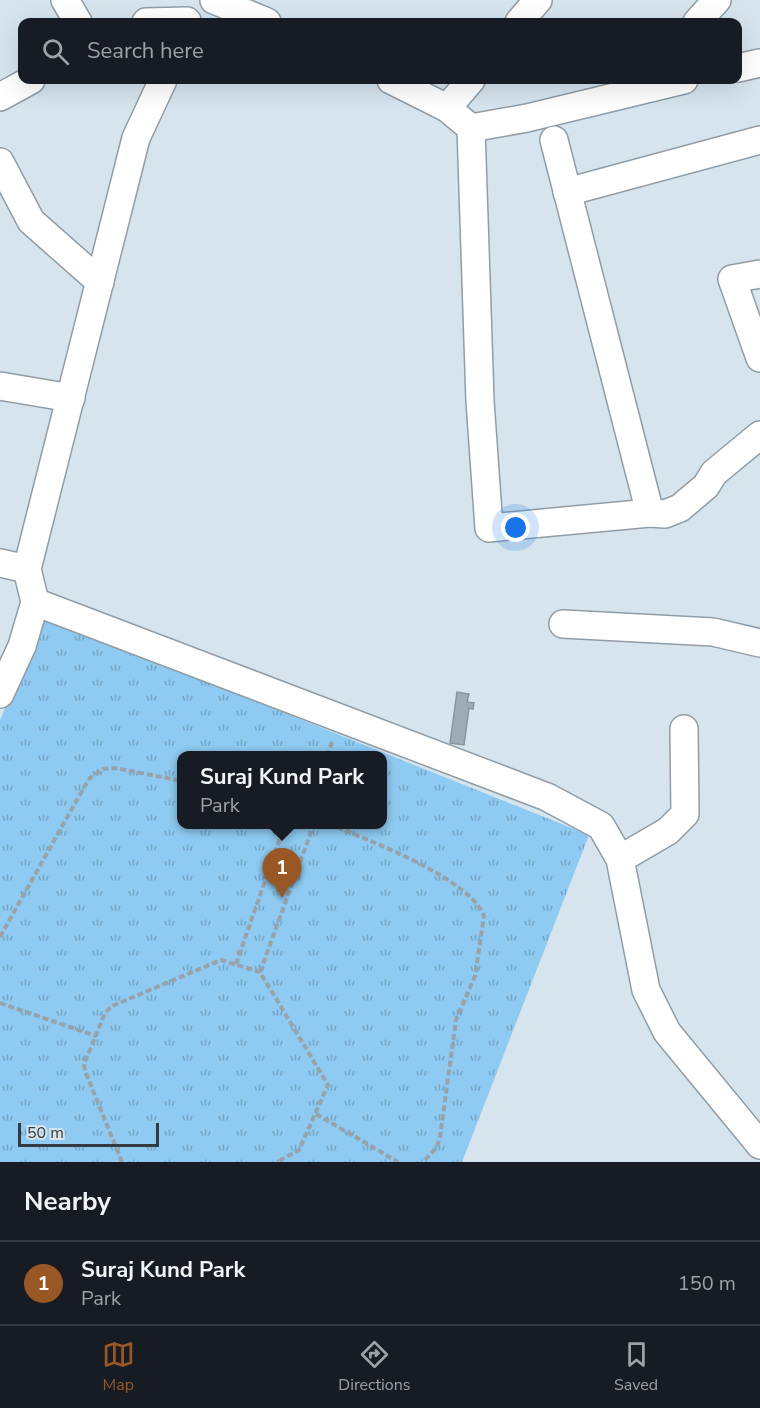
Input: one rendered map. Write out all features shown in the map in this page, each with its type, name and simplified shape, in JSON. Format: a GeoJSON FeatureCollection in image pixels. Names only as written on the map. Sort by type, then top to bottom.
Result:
{"type":"FeatureCollection","features":[{"type":"Feature","properties":{"kind":"street"},"geometry":{"type":"LineString","coordinates":[[65,0],[76,18]]}},
{"type":"Feature","properties":{"kind":"street"},"geometry":{"type":"LineString","coordinates":[[214,0],[257,18]]}},
{"type":"Feature","properties":{"kind":"street"},"geometry":{"type":"LineString","coordinates":[[522,18],[538,0]]}},
{"type":"Feature","properties":{"kind":"street"},"geometry":{"type":"LineString","coordinates":[[701,18],[717,0]]}},
{"type":"Feature","properties":{"kind":"street"},"geometry":{"type":"LineString","coordinates":[[168,18],[189,14]]}},
{"type":"Feature","properties":{"kind":"street"},"geometry":{"type":"LineString","coordinates":[[742,67],[760,63]]}},
{"type":"Feature","properties":{"kind":"street"},"geometry":{"type":"LineString","coordinates":[[0,97],[23,84]]}},
{"type":"Feature","properties":{"kind":"street"},"geometry":{"type":"LineString","coordinates":[[0,694],[22,646],[35,602],[27,569],[136,138],[160,84]]}},
{"type":"Feature","properties":{"kind":"street"},"geometry":{"type":"LineString","coordinates":[[399,84],[447,108],[471,128],[480,401],[489,528],[650,513],[665,514],[680,508],[706,486],[714,473],[760,435]]}},
{"type":"Feature","properties":{"kind":"street"},"geometry":{"type":"LineString","coordinates":[[447,108],[468,84]]}},
{"type":"Feature","properties":{"kind":"street"},"geometry":{"type":"LineString","coordinates":[[471,128],[527,118],[643,84]]}},
{"type":"Feature","properties":{"kind":"street"},"geometry":{"type":"LineString","coordinates":[[554,140],[650,513]]}},
{"type":"Feature","properties":{"kind":"street"},"geometry":{"type":"LineString","coordinates":[[567,192],[760,140]]}},
{"type":"Feature","properties":{"kind":"street"},"geometry":{"type":"LineString","coordinates":[[0,162],[31,221],[100,282]]}},
{"type":"Feature","properties":{"kind":"street"},"geometry":{"type":"LineString","coordinates":[[760,274],[732,279],[760,358]]}},
{"type":"Feature","properties":{"kind":"street"},"geometry":{"type":"LineString","coordinates":[[0,386],[70,398]]}},
{"type":"Feature","properties":{"kind":"street"},"geometry":{"type":"LineString","coordinates":[[0,563],[27,569]]}},
{"type":"Feature","properties":{"kind":"street"},"geometry":{"type":"LineString","coordinates":[[35,602],[548,797],[600,826],[620,859],[645,990],[667,1032],[760,1145]]}},
{"type":"Feature","properties":{"kind":"street"},"geometry":{"type":"LineString","coordinates":[[563,624],[713,632],[760,643]]}},
{"type":"Feature","properties":{"kind":"street"},"geometry":{"type":"LineString","coordinates":[[620,859],[668,831],[685,814],[684,729]]}},
{"type":"Feature","properties":{"kind":"path"},"geometry":{"type":"LineString","coordinates":[[329,751],[335,735]]}},
{"type":"Feature","properties":{"kind":"path"},"geometry":{"type":"LineString","coordinates":[[0,937],[83,789],[96,773],[115,768],[177,780]]}},
{"type":"Feature","properties":{"kind":"path"},"geometry":{"type":"LineString","coordinates":[[236,964],[284,829]]}},
{"type":"Feature","properties":{"kind":"path"},"geometry":{"type":"LineString","coordinates":[[260,972],[313,829]]}},
{"type":"Feature","properties":{"kind":"path"},"geometry":{"type":"LineString","coordinates":[[339,829],[406,855],[473,900],[484,916],[475,976],[456,1020],[440,1137],[437,1147],[423,1162]]}},
{"type":"Feature","properties":{"kind":"path"},"geometry":{"type":"LineString","coordinates":[[122,1162],[84,1064],[105,1013],[112,1006],[218,961],[260,972],[327,1082],[327,1090],[299,1150],[277,1162]]}},
{"type":"Feature","properties":{"kind":"path"},"geometry":{"type":"LineString","coordinates":[[0,1003],[96,1036]]}},
{"type":"Feature","properties":{"kind":"path"},"geometry":{"type":"LineString","coordinates":[[315,1114],[398,1162]]}},
{"type":"Feature","properties":{"kind":"green space"},"geometry":{"type":"Polygon","coordinates":[[[45,617],[379,751],[177,751],[177,829],[387,829],[387,754],[589,835],[462,1162],[0,1162],[0,720],[45,617]]]}},
{"type":"Feature","properties":{"kind":"building"},"geometry":{"type":"Polygon","coordinates":[[[457,692],[469,694],[467,702],[474,703],[473,709],[469,708],[464,745],[450,743],[457,692]]]}},
{"type":"Feature","properties":{"kind":"place","name":"Suraj Kund Park"},"geometry":{"type":"Point","coordinates":[282,898]}}]}
